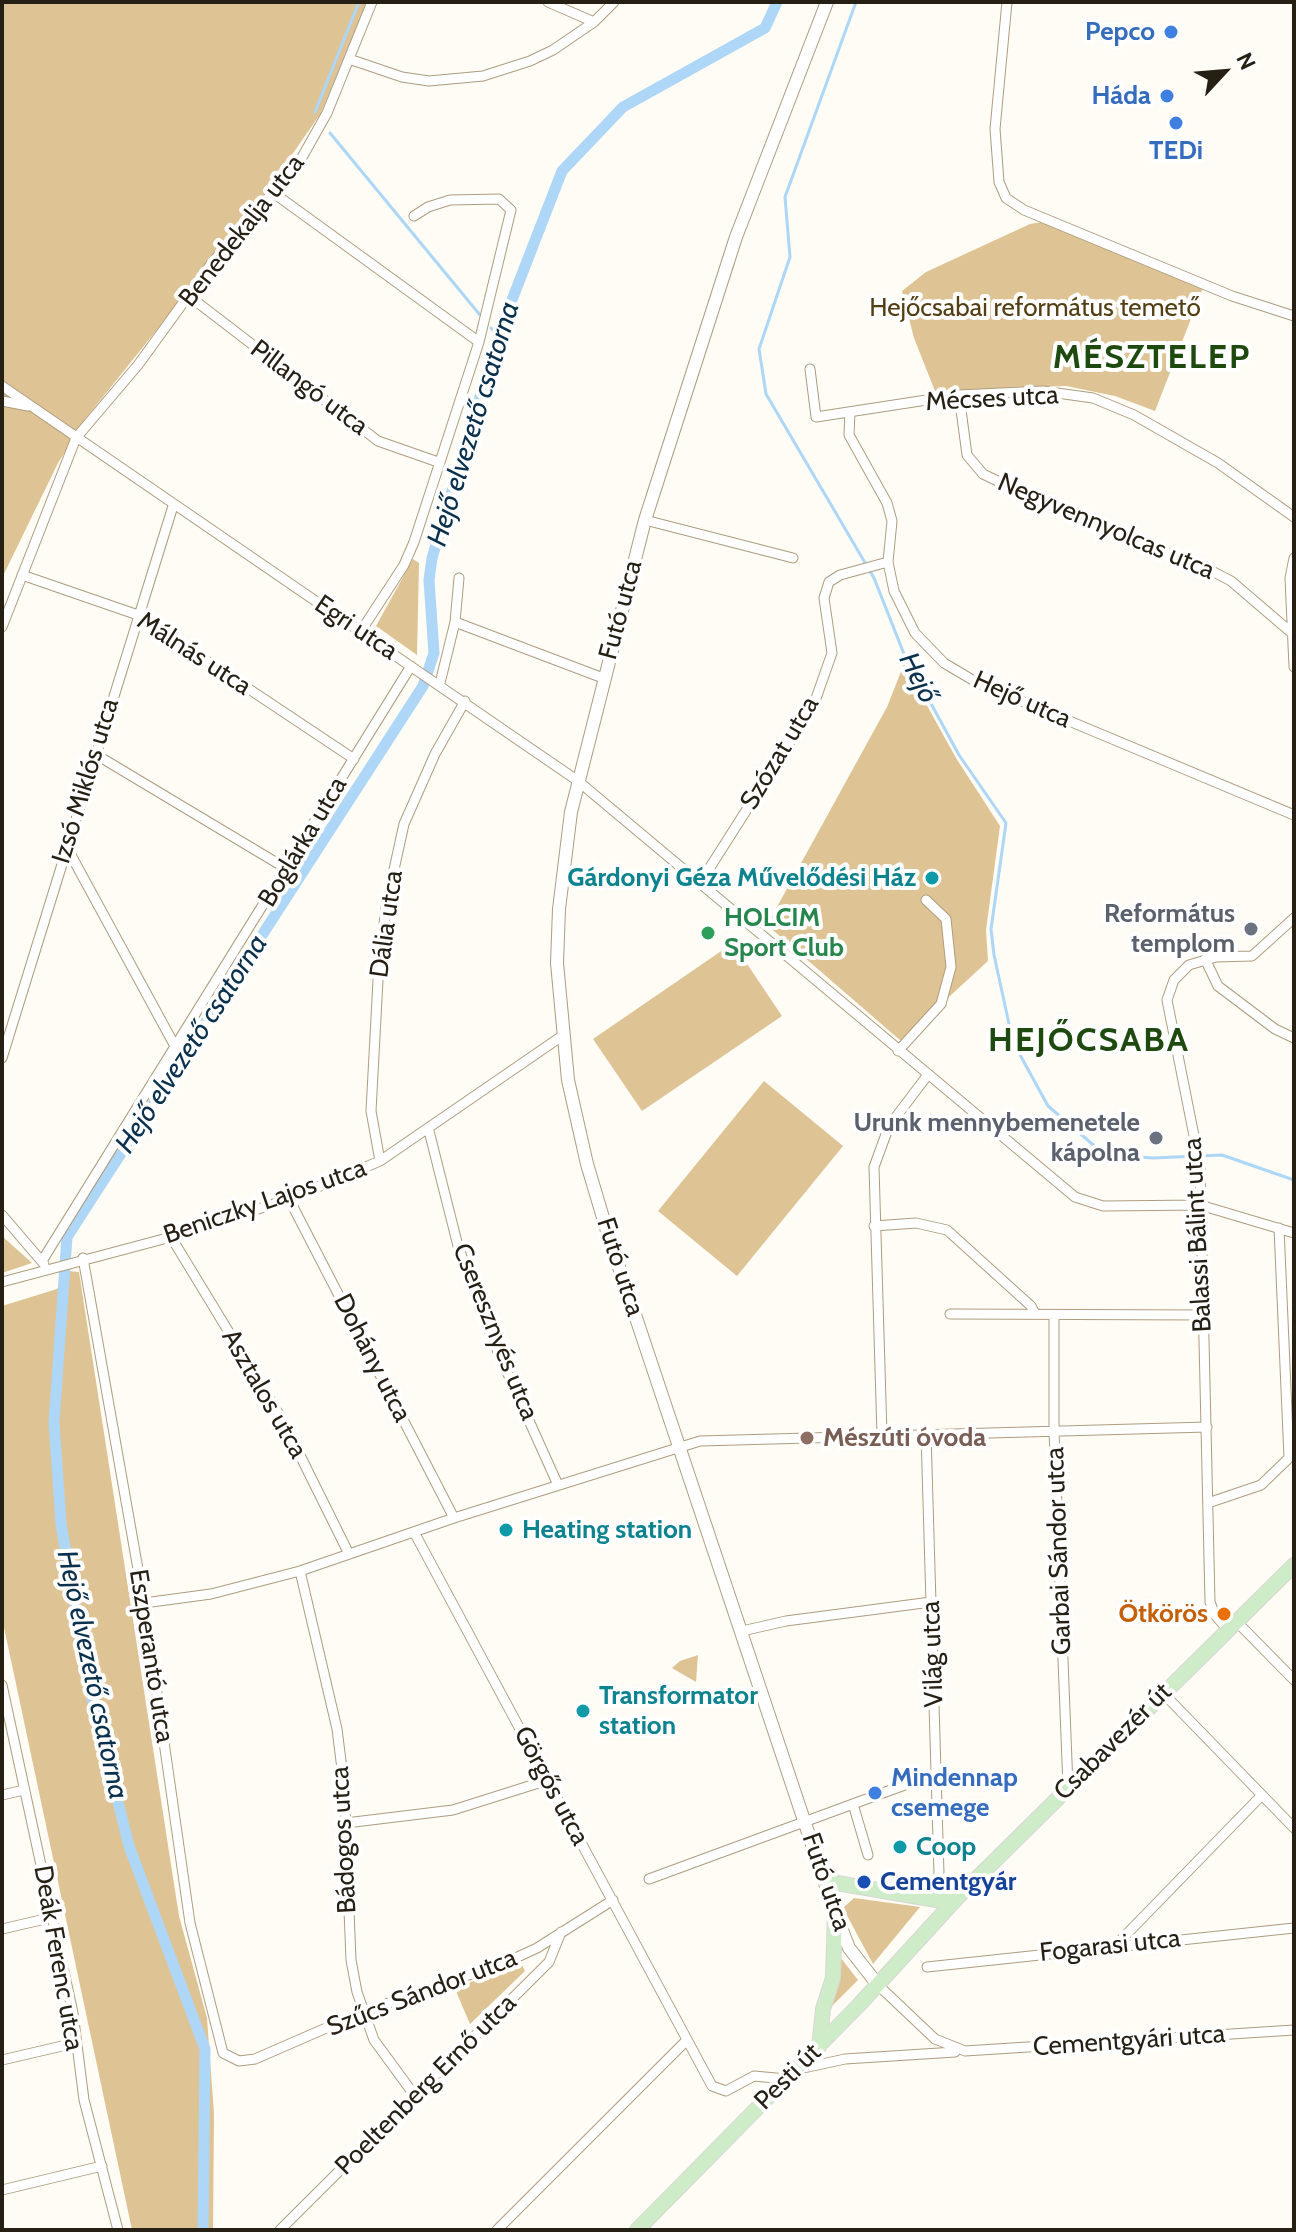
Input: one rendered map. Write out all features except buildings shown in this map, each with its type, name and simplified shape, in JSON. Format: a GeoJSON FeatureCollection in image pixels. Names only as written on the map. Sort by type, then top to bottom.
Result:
{"type":"FeatureCollection","features":[{"type":"Feature","properties":{"kind":"main road","name":"Futó utca"},"geometry":{"type":"LineString","coordinates":[[827,2],[736,237],[645,520],[578,781],[565,854],[559,921],[562,1036],[587,1164],[835,1911],[849,1948],[878,1985]]}},
{"type":"Feature","properties":{"kind":"main road","name":"Csabavezér út"},"geometry":{"type":"LineString","coordinates":[[936,1923],[1068,1787],[1294,1565]]}},
{"type":"Feature","properties":{"kind":"main road"},"geometry":{"type":"LineString","coordinates":[[825,1881],[936,1900],[957,1898]]}},
{"type":"Feature","properties":{"kind":"main road"},"geometry":{"type":"LineString","coordinates":[[819,2047],[823,2009],[833,1978],[835,1911]]}},
{"type":"Feature","properties":{"kind":"main road","name":"Pesti út"},"geometry":{"type":"LineString","coordinates":[[637,2230],[819,2047],[936,1923]]}},
{"type":"Feature","properties":{"kind":"street","name":"Benedekalja utca"},"geometry":{"type":"LineString","coordinates":[[2,627],[76,438],[212,263],[275,194],[327,113],[372,2]]}},
{"type":"Feature","properties":{"kind":"street"},"geometry":{"type":"LineString","coordinates":[[548,2],[594,22]]}},
{"type":"Feature","properties":{"kind":"street"},"geometry":{"type":"LineString","coordinates":[[349,59],[402,77],[455,81],[530,61],[594,22],[614,2]]}},
{"type":"Feature","properties":{"kind":"street"},"geometry":{"type":"LineString","coordinates":[[1007,2],[995,129],[999,182],[1006,198],[1024,210],[1232,296],[1294,316]]}},
{"type":"Feature","properties":{"kind":"street"},"geometry":{"type":"LineString","coordinates":[[275,194],[479,342]]}},
{"type":"Feature","properties":{"kind":"street"},"geometry":{"type":"LineString","coordinates":[[361,631],[404,565],[479,342],[511,210],[499,199],[450,200],[428,207],[414,216]]}},
{"type":"Feature","properties":{"kind":"street","name":"Pillangó utca"},"geometry":{"type":"LineString","coordinates":[[189,296],[378,441],[438,462]]}},
{"type":"Feature","properties":{"kind":"street","name":"Mécses utca"},"geometry":{"type":"LineString","coordinates":[[810,369],[816,417],[959,395],[1043,391],[1093,398],[1134,415],[1218,463],[1294,517]]}},
{"type":"Feature","properties":{"kind":"street","name":"Egri utca"},"geometry":{"type":"LineString","coordinates":[[2,386],[173,506],[440,683],[578,781],[1075,1197],[1103,1206],[1200,1205],[1294,1233]]}},
{"type":"Feature","properties":{"kind":"street","name":"Negyvennyolcas utca"},"geometry":{"type":"LineString","coordinates":[[959,395],[967,455],[983,474],[1033,498],[1210,570],[1231,581],[1293,634]]}},
{"type":"Feature","properties":{"kind":"street"},"geometry":{"type":"LineString","coordinates":[[2,401],[31,406]]}},
{"type":"Feature","properties":{"kind":"street","name":"Hejő utca"},"geometry":{"type":"LineString","coordinates":[[850,412],[849,435],[887,503],[892,521],[883,564],[915,633],[944,663],[976,682],[1294,815]]}},
{"type":"Feature","properties":{"kind":"street","name":"Izsó Miklós utca"},"geometry":{"type":"LineString","coordinates":[[2,1058],[173,506]]}},
{"type":"Feature","properties":{"kind":"street"},"geometry":{"type":"LineString","coordinates":[[645,520],[793,558]]}},
{"type":"Feature","properties":{"kind":"street"},"geometry":{"type":"LineString","coordinates":[[1294,558],[1290,578],[1294,667]]}},
{"type":"Feature","properties":{"kind":"street","name":"Szózat utca"},"geometry":{"type":"LineString","coordinates":[[700,883],[814,704],[832,653],[824,598],[829,582],[883,564]]}},
{"type":"Feature","properties":{"kind":"street","name":"Málnás utca"},"geometry":{"type":"LineString","coordinates":[[22,575],[138,615],[354,759]]}},
{"type":"Feature","properties":{"kind":"street"},"geometry":{"type":"LineString","coordinates":[[440,683],[455,622],[459,578]]}},
{"type":"Feature","properties":{"kind":"street"},"geometry":{"type":"LineString","coordinates":[[455,622],[603,678]]}},
{"type":"Feature","properties":{"kind":"street","name":"Boglárka utca"},"geometry":{"type":"LineString","coordinates":[[49,1265],[176,1048],[414,667]]}},
{"type":"Feature","properties":{"kind":"street","name":"Dália utca"},"geometry":{"type":"LineString","coordinates":[[380,1161],[371,1111],[378,980],[386,906],[404,824],[435,754],[465,701]]}},
{"type":"Feature","properties":{"kind":"street"},"geometry":{"type":"LineString","coordinates":[[95,754],[287,869]]}},
{"type":"Feature","properties":{"kind":"street"},"geometry":{"type":"LineString","coordinates":[[66,846],[176,1048]]}},
{"type":"Feature","properties":{"kind":"street"},"geometry":{"type":"LineString","coordinates":[[898,1051],[941,1004],[951,967],[946,919],[926,900]]}},
{"type":"Feature","properties":{"kind":"street"},"geometry":{"type":"LineString","coordinates":[[1294,918],[1252,956],[1205,959],[1218,986],[1275,1029],[1294,1038]]}},
{"type":"Feature","properties":{"kind":"street","name":"Balassi Bálint utca"},"geometry":{"type":"LineString","coordinates":[[1205,959],[1181,972],[1167,1000],[1200,1166],[1210,1602],[1215,1615],[1294,1680]]}},
{"type":"Feature","properties":{"kind":"street","name":"Beniczky Lajos utca"},"geometry":{"type":"LineString","coordinates":[[2,1282],[49,1265],[171,1237],[289,1199],[380,1161],[429,1131],[562,1036]]}},
{"type":"Feature","properties":{"kind":"street"},"geometry":{"type":"LineString","coordinates":[[882,1435],[874,1226],[876,1153],[889,1126],[927,1076]]}},
{"type":"Feature","properties":{"kind":"street","name":"Cseresznyés utca"},"geometry":{"type":"LineString","coordinates":[[429,1131],[458,1246],[479,1305],[558,1485]]}},
{"type":"Feature","properties":{"kind":"street","name":"Dohány utca"},"geometry":{"type":"LineString","coordinates":[[289,1199],[454,1518]]}},
{"type":"Feature","properties":{"kind":"street"},"geometry":{"type":"LineString","coordinates":[[2,1215],[49,1265]]}},
{"type":"Feature","properties":{"kind":"street"},"geometry":{"type":"LineString","coordinates":[[874,1226],[916,1223],[947,1230],[1031,1306],[1035,1314]]}},
{"type":"Feature","properties":{"kind":"street"},"geometry":{"type":"LineString","coordinates":[[1208,1503],[1261,1485],[1292,1456],[1279,1228]]}},
{"type":"Feature","properties":{"kind":"street","name":"Asztalos utca"},"geometry":{"type":"LineString","coordinates":[[171,1237],[283,1421],[349,1554]]}},
{"type":"Feature","properties":{"kind":"street","name":"Eszperantó utca"},"geometry":{"type":"LineString","coordinates":[[79,1259],[144,1603],[190,1923],[223,2053]]}},
{"type":"Feature","properties":{"kind":"street"},"geometry":{"type":"LineString","coordinates":[[950,1314],[1203,1315]]}},
{"type":"Feature","properties":{"kind":"street","name":"Garbai Sándor utca"},"geometry":{"type":"LineString","coordinates":[[1054,1316],[1054,1431],[1068,1787]]}},
{"type":"Feature","properties":{"kind":"street"},"geometry":{"type":"LineString","coordinates":[[144,1603],[211,1594],[300,1571],[454,1518],[700,1441],[1207,1427]]}},
{"type":"Feature","properties":{"kind":"street","name":"Világ utca"},"geometry":{"type":"LineString","coordinates":[[926,1434],[939,1874]]}},
{"type":"Feature","properties":{"kind":"street","name":"Görgős utca"},"geometry":{"type":"LineString","coordinates":[[414,1532],[712,2086],[726,2091],[754,2076],[791,2074]]}},
{"type":"Feature","properties":{"kind":"street","name":"Bádogos utca"},"geometry":{"type":"LineString","coordinates":[[300,1571],[337,1729],[346,1823],[351,1960],[363,2012],[388,2063],[415,2096]]}},
{"type":"Feature","properties":{"kind":"street"},"geometry":{"type":"LineString","coordinates":[[742,1631],[786,1621],[931,1602]]}},
{"type":"Feature","properties":{"kind":"street","name":"Deák Ferenc utca"},"geometry":{"type":"LineString","coordinates":[[2,1685],[73,2013],[84,2100],[118,2230]]}},
{"type":"Feature","properties":{"kind":"street"},"geometry":{"type":"LineString","coordinates":[[1163,1693],[1294,1828]]}},
{"type":"Feature","properties":{"kind":"street"},"geometry":{"type":"LineString","coordinates":[[649,1879],[853,1804],[937,1777]]}},
{"type":"Feature","properties":{"kind":"street"},"geometry":{"type":"LineString","coordinates":[[346,1823],[453,1810],[548,1780]]}},
{"type":"Feature","properties":{"kind":"street"},"geometry":{"type":"LineString","coordinates":[[2,1795],[24,1790]]}},
{"type":"Feature","properties":{"kind":"street"},"geometry":{"type":"LineString","coordinates":[[1117,1944],[1262,1795]]}},
{"type":"Feature","properties":{"kind":"street"},"geometry":{"type":"LineString","coordinates":[[853,1804],[868,1855]]}},
{"type":"Feature","properties":{"kind":"street","name":"Szűcs Sándor utca"},"geometry":{"type":"LineString","coordinates":[[223,2053],[239,2061],[255,2059],[363,2012],[511,1960],[613,1900]]}},
{"type":"Feature","properties":{"kind":"street"},"geometry":{"type":"LineString","coordinates":[[2,1929],[54,1917]]}},
{"type":"Feature","properties":{"kind":"street","name":"Fogarasi utca"},"geometry":{"type":"LineString","coordinates":[[927,1967],[1117,1944],[1294,1928]]}},
{"type":"Feature","properties":{"kind":"street","name":"Poeltenberg Ernő utca"},"geometry":{"type":"LineString","coordinates":[[280,2230],[549,1962],[561,1932]]}},
{"type":"Feature","properties":{"kind":"street","name":"Cementgyári utca"},"geometry":{"type":"LineString","coordinates":[[878,1985],[935,2039],[965,2051]]}},
{"type":"Feature","properties":{"kind":"street","name":"Cementgyári utca"},"geometry":{"type":"LineString","coordinates":[[791,2074],[845,2059],[1294,2030]]}},
{"type":"Feature","properties":{"kind":"street"},"geometry":{"type":"LineString","coordinates":[[497,2230],[687,2040]]}},
{"type":"Feature","properties":{"kind":"street"},"geometry":{"type":"LineString","coordinates":[[2,2060],[75,2043]]}},
{"type":"Feature","properties":{"kind":"street"},"geometry":{"type":"LineString","coordinates":[[2,2190],[102,2166]]}},
{"type":"Feature","properties":{"kind":"green space"},"geometry":{"type":"Polygon","coordinates":[[[2,2],[367,2],[321,113],[257,205],[86,418],[58,463],[2,578],[2,2]]]}},
{"type":"Feature","properties":{"kind":"green space","name":"Hejőcsabai református temető"},"geometry":{"type":"Polygon","coordinates":[[[1042,222],[1203,288],[1155,411],[1115,396],[1066,386],[935,391],[914,338],[902,291],[926,272],[1030,224],[1042,222]]]}},
{"type":"Feature","properties":{"kind":"green space"},"geometry":{"type":"Polygon","coordinates":[[[413,559],[419,563],[417,655],[376,626],[413,559]]]}},
{"type":"Feature","properties":{"kind":"green space"},"geometry":{"type":"Polygon","coordinates":[[[904,664],[956,758],[1000,826],[986,930],[988,961],[901,1041],[767,925],[887,707],[904,664]]]}},
{"type":"Feature","properties":{"kind":"green space"},"geometry":{"type":"Polygon","coordinates":[[[733,943],[782,1016],[642,1111],[593,1039],[733,943]]]}},
{"type":"Feature","properties":{"kind":"green space"},"geometry":{"type":"Polygon","coordinates":[[[764,1081],[843,1146],[737,1276],[658,1211],[764,1081]]]}},
{"type":"Feature","properties":{"kind":"green space"},"geometry":{"type":"Polygon","coordinates":[[[2,1236],[32,1263],[2,1273],[2,1236]]]}},
{"type":"Feature","properties":{"kind":"green space"},"geometry":{"type":"Polygon","coordinates":[[[68,1271],[79,1272],[179,1916],[207,2018],[214,2114],[213,2230],[132,2230],[2,1618],[2,1306],[57,1289],[68,1271]]]}},
{"type":"Feature","properties":{"kind":"green space"},"geometry":{"type":"Polygon","coordinates":[[[698,1655],[696,1682],[672,1668],[680,1661],[698,1655]]]}},
{"type":"Feature","properties":{"kind":"green space"},"geometry":{"type":"Polygon","coordinates":[[[854,1898],[920,1907],[873,1964],[843,1908],[854,1898]]]}},
{"type":"Feature","properties":{"kind":"green space"},"geometry":{"type":"Polygon","coordinates":[[[840,1957],[858,1980],[826,2012],[840,1957]]]}},
{"type":"Feature","properties":{"kind":"green space"},"geometry":{"type":"Polygon","coordinates":[[[520,1961],[525,1971],[470,2024],[455,1989],[520,1961]]]}},
{"type":"Feature","properties":{"kind":"waterway"},"geometry":{"type":"LineString","coordinates":[[315,112],[359,2]]}},
{"type":"Feature","properties":{"kind":"waterway","name":"Hejő elvezető csatorna"},"geometry":{"type":"LineString","coordinates":[[203,2230],[205,2049],[129,1846],[89,1686],[61,1524],[54,1422],[67,1237],[423,686],[434,653],[429,580],[432,558],[498,336],[562,171],[623,107],[765,28],[777,2]]}},
{"type":"Feature","properties":{"kind":"waterway","name":"Hejő"},"geometry":{"type":"LineString","coordinates":[[856,2],[785,197],[790,257],[759,349],[766,394],[874,578],[904,654],[959,755],[1006,823],[991,929],[994,955],[1013,1042],[1048,1106],[1098,1149],[1111,1155],[1153,1158],[1222,1155],[1294,1180]]}},
{"type":"Feature","properties":{"kind":"waterway"},"geometry":{"type":"LineString","coordinates":[[330,133],[480,315]]}},
{"type":"Feature","properties":{"kind":"waterway"},"geometry":{"type":"LineString","coordinates":[[491,328],[498,336]]}},
{"type":"Feature","properties":{"kind":"place","name":"Pepco"},"geometry":{"type":"Point","coordinates":[1171,32]}},
{"type":"Feature","properties":{"kind":"place","name":"Háda"},"geometry":{"type":"Point","coordinates":[1167,96]}},
{"type":"Feature","properties":{"kind":"place","name":"TEDi"},"geometry":{"type":"Point","coordinates":[1176,123]}},
{"type":"Feature","properties":{"kind":"place","name":"Gárdonyi Géza Művelődési Ház"},"geometry":{"type":"Point","coordinates":[932,878]}},
{"type":"Feature","properties":{"kind":"place","name":"Református templom"},"geometry":{"type":"Point","coordinates":[1251,929]}},
{"type":"Feature","properties":{"kind":"place","name":"HOLCIM Sport Club"},"geometry":{"type":"Point","coordinates":[708,933]}},
{"type":"Feature","properties":{"kind":"place","name":"Urunk mennybemenetele kápolna"},"geometry":{"type":"Point","coordinates":[1156,1138]}},
{"type":"Feature","properties":{"kind":"place","name":"Mészúti óvoda"},"geometry":{"type":"Point","coordinates":[807,1438]}},
{"type":"Feature","properties":{"kind":"place","name":"Heating station"},"geometry":{"type":"Point","coordinates":[506,1530]}},
{"type":"Feature","properties":{"kind":"place","name":"Ötkörös"},"geometry":{"type":"Point","coordinates":[1224,1614]}},
{"type":"Feature","properties":{"kind":"place","name":"Transformator station"},"geometry":{"type":"Point","coordinates":[583,1711]}},
{"type":"Feature","properties":{"kind":"place","name":"Mindennap csemege"},"geometry":{"type":"Point","coordinates":[875,1793]}},
{"type":"Feature","properties":{"kind":"place","name":"Coop"},"geometry":{"type":"Point","coordinates":[900,1847]}},
{"type":"Feature","properties":{"kind":"place","name":"Cementgyár"},"geometry":{"type":"Point","coordinates":[864,1882]}},
{"type":"Feature","properties":{"kind":"district","name":"MÉSZTELEP"},"geometry":{"type":"Point","coordinates":[1152,358]}},
{"type":"Feature","properties":{"kind":"district","name":"HEJŐCSABA"},"geometry":{"type":"Point","coordinates":[1089,1041]}}]}
